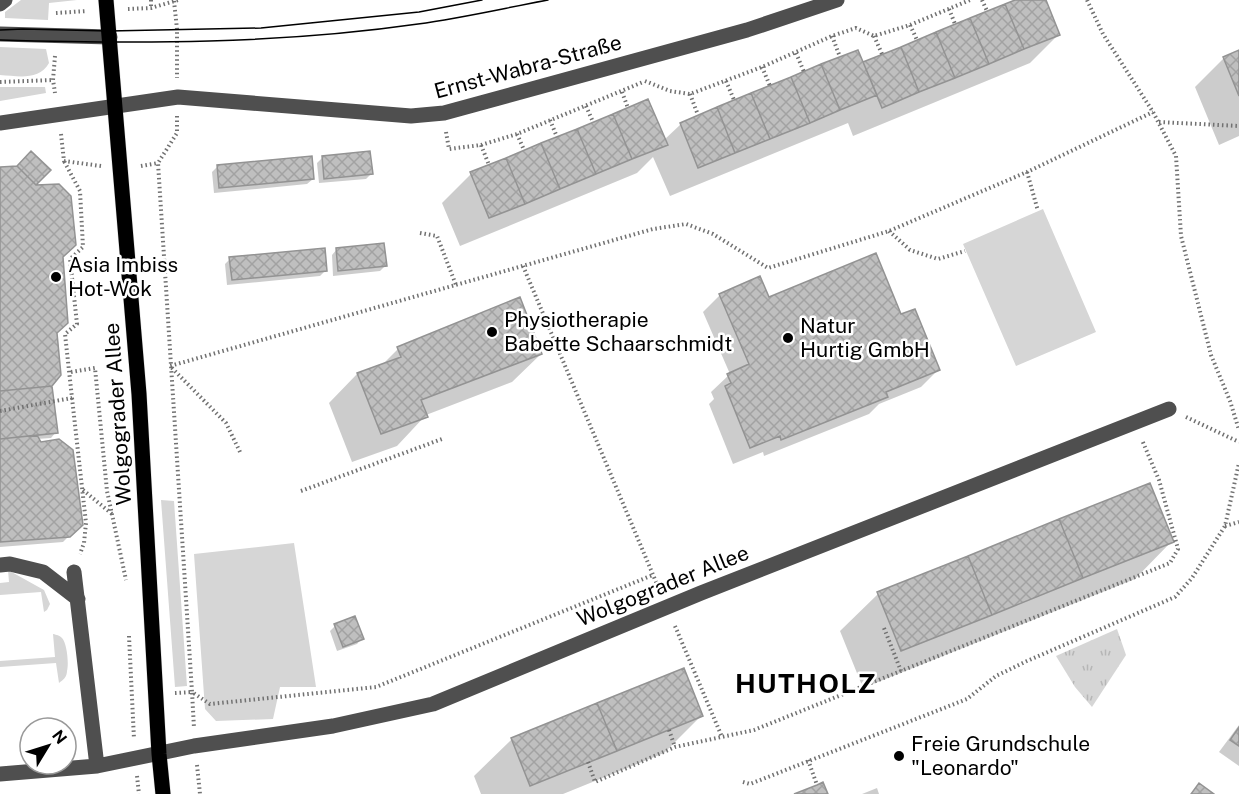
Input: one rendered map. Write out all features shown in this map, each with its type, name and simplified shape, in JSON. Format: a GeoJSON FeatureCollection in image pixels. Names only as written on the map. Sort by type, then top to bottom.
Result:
{"type":"FeatureCollection","features":[{"type":"Feature","properties":{"kind":"main road","name":"Wolgograder Allee"},"geometry":{"type":"LineString","coordinates":[[106,0],[139,394],[163,794]]}},
{"type":"Feature","properties":{"kind":"street"},"geometry":{"type":"LineString","coordinates":[[0,4],[5,0]]}},
{"type":"Feature","properties":{"kind":"street","name":"Ernst-Wabra-Straße"},"geometry":{"type":"LineString","coordinates":[[0,123],[178,97],[411,116],[444,113],[747,30],[837,0]]}},
{"type":"Feature","properties":{"kind":"street"},"geometry":{"type":"LineString","coordinates":[[0,34],[110,37]]}},
{"type":"Feature","properties":{"kind":"street","name":"Wolgograder Allee"},"geometry":{"type":"LineString","coordinates":[[159,754],[194,746],[333,726],[433,704],[666,607],[1169,409]]}},
{"type":"Feature","properties":{"kind":"street"},"geometry":{"type":"LineString","coordinates":[[0,564],[10,564],[43,572],[78,599]]}},
{"type":"Feature","properties":{"kind":"street"},"geometry":{"type":"LineString","coordinates":[[75,572],[97,766]]}},
{"type":"Feature","properties":{"kind":"street"},"geometry":{"type":"LineString","coordinates":[[0,774],[97,766],[159,754]]}},
{"type":"Feature","properties":{"kind":"path"},"geometry":{"type":"LineString","coordinates":[[151,0],[151,8]]}},
{"type":"Feature","properties":{"kind":"path"},"geometry":{"type":"LineString","coordinates":[[444,113],[449,149],[481,145],[517,134],[645,81],[670,91],[690,94],[762,67],[832,36],[856,28],[874,36],[910,25],[970,0]]}},
{"type":"Feature","properties":{"kind":"path"},"geometry":{"type":"LineString","coordinates":[[982,0],[987,11]]}},
{"type":"Feature","properties":{"kind":"path"},"geometry":{"type":"LineString","coordinates":[[1087,0],[1103,34],[1153,112],[1176,156],[1181,236],[1211,355],[1239,430]]}},
{"type":"Feature","properties":{"kind":"path"},"geometry":{"type":"LineString","coordinates":[[174,1],[177,29],[177,133],[158,163],[192,692],[210,704],[376,687],[653,575]]}},
{"type":"Feature","properties":{"kind":"path"},"geometry":{"type":"LineString","coordinates":[[949,9],[955,24]]}},
{"type":"Feature","properties":{"kind":"path"},"geometry":{"type":"LineString","coordinates":[[910,25],[917,40]]}},
{"type":"Feature","properties":{"kind":"path"},"geometry":{"type":"LineString","coordinates":[[832,36],[840,57]]}},
{"type":"Feature","properties":{"kind":"path"},"geometry":{"type":"LineString","coordinates":[[874,36],[882,54]]}},
{"type":"Feature","properties":{"kind":"path"},"geometry":{"type":"LineString","coordinates":[[796,52],[804,72]]}},
{"type":"Feature","properties":{"kind":"path"},"geometry":{"type":"LineString","coordinates":[[640,59],[645,81]]}},
{"type":"Feature","properties":{"kind":"path"},"geometry":{"type":"LineString","coordinates":[[762,67],[770,86]]}},
{"type":"Feature","properties":{"kind":"path"},"geometry":{"type":"LineString","coordinates":[[0,82],[53,80]]}},
{"type":"Feature","properties":{"kind":"path"},"geometry":{"type":"LineString","coordinates":[[726,81],[734,100]]}},
{"type":"Feature","properties":{"kind":"path"},"geometry":{"type":"LineString","coordinates":[[622,91],[628,108]]}},
{"type":"Feature","properties":{"kind":"path"},"geometry":{"type":"LineString","coordinates":[[690,94],[698,115]]}},
{"type":"Feature","properties":{"kind":"path"},"geometry":{"type":"LineString","coordinates":[[586,105],[593,122]]}},
{"type":"Feature","properties":{"kind":"path"},"geometry":{"type":"LineString","coordinates":[[170,366],[652,229],[686,224],[713,234],[768,268],[890,231],[1027,172],[1153,112]]}},
{"type":"Feature","properties":{"kind":"path"},"geometry":{"type":"LineString","coordinates":[[550,120],[557,137]]}},
{"type":"Feature","properties":{"kind":"path"},"geometry":{"type":"LineString","coordinates":[[1158,122],[1239,126]]}},
{"type":"Feature","properties":{"kind":"path"},"geometry":{"type":"LineString","coordinates":[[517,134],[524,150]]}},
{"type":"Feature","properties":{"kind":"path"},"geometry":{"type":"LineString","coordinates":[[481,145],[489,165]]}},
{"type":"Feature","properties":{"kind":"path"},"geometry":{"type":"LineString","coordinates":[[64,161],[80,191],[83,247],[70,259],[77,324],[66,334],[86,523],[84,543],[75,572]]}},
{"type":"Feature","properties":{"kind":"path"},"geometry":{"type":"LineString","coordinates":[[1027,172],[1038,211]]}},
{"type":"Feature","properties":{"kind":"path"},"geometry":{"type":"LineString","coordinates":[[890,231],[910,250],[938,259],[966,251]]}},
{"type":"Feature","properties":{"kind":"path"},"geometry":{"type":"LineString","coordinates":[[420,233],[437,236],[456,285]]}},
{"type":"Feature","properties":{"kind":"path"},"geometry":{"type":"LineString","coordinates":[[523,266],[722,736]]}},
{"type":"Feature","properties":{"kind":"path"},"geometry":{"type":"LineString","coordinates":[[170,366],[226,423],[240,452]]}},
{"type":"Feature","properties":{"kind":"path"},"geometry":{"type":"LineString","coordinates":[[70,372],[95,368],[107,491],[126,576],[126,588]]}},
{"type":"Feature","properties":{"kind":"path"},"geometry":{"type":"LineString","coordinates":[[0,411],[72,398]]}},
{"type":"Feature","properties":{"kind":"path"},"geometry":{"type":"LineString","coordinates":[[1169,409],[1239,442]]}},
{"type":"Feature","properties":{"kind":"path"},"geometry":{"type":"LineString","coordinates":[[588,762],[595,782],[675,747],[754,730],[1170,563],[1178,549],[1159,480],[1136,422]]}},
{"type":"Feature","properties":{"kind":"path"},"geometry":{"type":"LineString","coordinates":[[301,490],[442,439]]}},
{"type":"Feature","properties":{"kind":"path"},"geometry":{"type":"LineString","coordinates":[[743,782],[750,784],[967,699],[996,676],[1174,597],[1192,578],[1224,526],[1239,463]]}},
{"type":"Feature","properties":{"kind":"path"},"geometry":{"type":"LineString","coordinates":[[82,489],[112,514]]}},
{"type":"Feature","properties":{"kind":"path"},"geometry":{"type":"LineString","coordinates":[[1224,526],[1239,522]]}},
{"type":"Feature","properties":{"kind":"path"},"geometry":{"type":"LineString","coordinates":[[884,628],[901,671]]}},
{"type":"Feature","properties":{"kind":"path"},"geometry":{"type":"LineString","coordinates":[[129,633],[135,758],[140,794]]}},
{"type":"Feature","properties":{"kind":"path"},"geometry":{"type":"LineString","coordinates":[[669,730],[675,747]]}},
{"type":"Feature","properties":{"kind":"path"},"geometry":{"type":"LineString","coordinates":[[808,760],[818,785]]}},
{"type":"Feature","properties":{"kind":"green space"},"geometry":{"type":"Polygon","coordinates":[[[21,0],[77,0],[49,3],[48,20],[5,18],[5,12],[21,0]]]}},
{"type":"Feature","properties":{"kind":"green space"},"geometry":{"type":"Polygon","coordinates":[[[0,47],[46,49],[49,63],[40,73],[34,75],[0,75],[0,47]]]}},
{"type":"Feature","properties":{"kind":"green space"},"geometry":{"type":"Polygon","coordinates":[[[0,87],[45,87],[46,93],[0,101],[0,87]]]}},
{"type":"Feature","properties":{"kind":"green space"},"geometry":{"type":"Polygon","coordinates":[[[1043,209],[1096,332],[1016,366],[963,244],[1043,209]]]}},
{"type":"Feature","properties":{"kind":"green space"},"geometry":{"type":"Polygon","coordinates":[[[161,500],[174,501],[187,686],[175,687],[161,500]]]}},
{"type":"Feature","properties":{"kind":"green space"},"geometry":{"type":"Polygon","coordinates":[[[294,543],[316,687],[280,687],[273,719],[216,721],[205,709],[194,554],[294,543]]]}},
{"type":"Feature","properties":{"kind":"green space"},"geometry":{"type":"Polygon","coordinates":[[[8,570],[44,590],[50,604],[47,610],[44,612],[41,592],[0,595],[0,583],[9,582],[8,570]]]}},
{"type":"Feature","properties":{"kind":"green space"},"geometry":{"type":"Polygon","coordinates":[[[1117,629],[1126,655],[1092,707],[1075,687],[1056,656],[1117,629]]]}},
{"type":"Feature","properties":{"kind":"green space"},"geometry":{"type":"Polygon","coordinates":[[[53,634],[62,638],[67,654],[66,675],[59,683],[56,663],[0,667],[0,661],[55,657],[53,634]]]}},
{"type":"Feature","properties":{"kind":"building"},"geometry":{"type":"Polygon","coordinates":[[[1015,0],[1046,0],[1060,35],[1024,49],[1005,4],[1015,0]]]}},
{"type":"Feature","properties":{"kind":"building"},"geometry":{"type":"Polygon","coordinates":[[[1005,4],[1024,49],[989,64],[970,18],[1005,4]]]}},
{"type":"Feature","properties":{"kind":"building"},"geometry":{"type":"Polygon","coordinates":[[[970,18],[989,64],[955,78],[936,32],[970,18]]]}},
{"type":"Feature","properties":{"kind":"building"},"geometry":{"type":"Polygon","coordinates":[[[936,32],[955,78],[919,92],[901,47],[936,32]]]}},
{"type":"Feature","properties":{"kind":"building"},"geometry":{"type":"Polygon","coordinates":[[[901,47],[919,92],[882,108],[863,62],[901,47]]]}},
{"type":"Feature","properties":{"kind":"building"},"geometry":{"type":"Polygon","coordinates":[[[858,50],[877,95],[840,110],[821,64],[858,50]]]}},
{"type":"Feature","properties":{"kind":"building"},"geometry":{"type":"Polygon","coordinates":[[[1239,50],[1239,96],[1223,57],[1239,50]]]}},
{"type":"Feature","properties":{"kind":"building"},"geometry":{"type":"Polygon","coordinates":[[[821,64],[840,110],[810,123],[791,77],[821,64]]]}},
{"type":"Feature","properties":{"kind":"building"},"geometry":{"type":"Polygon","coordinates":[[[791,77],[810,123],[770,139],[751,93],[791,77]]]}},
{"type":"Feature","properties":{"kind":"building"},"geometry":{"type":"Polygon","coordinates":[[[751,93],[770,139],[735,153],[717,107],[751,93]]]}},
{"type":"Feature","properties":{"kind":"building"},"geometry":{"type":"Polygon","coordinates":[[[648,99],[668,145],[632,159],[613,114],[648,99]]]}},
{"type":"Feature","properties":{"kind":"building"},"geometry":{"type":"Polygon","coordinates":[[[717,107],[735,153],[698,168],[680,123],[717,107]]]}},
{"type":"Feature","properties":{"kind":"building"},"geometry":{"type":"Polygon","coordinates":[[[613,114],[632,159],[596,174],[577,129],[613,114]]]}},
{"type":"Feature","properties":{"kind":"building"},"geometry":{"type":"Polygon","coordinates":[[[577,129],[596,174],[560,189],[541,143],[577,129]]]}},
{"type":"Feature","properties":{"kind":"building"},"geometry":{"type":"Polygon","coordinates":[[[541,143],[560,189],[525,204],[506,158],[541,143]]]}},
{"type":"Feature","properties":{"kind":"building"},"geometry":{"type":"Polygon","coordinates":[[[31,151],[51,170],[36,185],[17,166],[31,151]]]}},
{"type":"Feature","properties":{"kind":"building"},"geometry":{"type":"Polygon","coordinates":[[[370,151],[373,174],[324,179],[322,156],[370,151]]]}},
{"type":"Feature","properties":{"kind":"building"},"geometry":{"type":"Polygon","coordinates":[[[312,156],[314,179],[219,188],[217,165],[312,156]]]}},
{"type":"Feature","properties":{"kind":"building"},"geometry":{"type":"Polygon","coordinates":[[[506,158],[525,204],[489,218],[470,172],[506,158]]]}},
{"type":"Feature","properties":{"kind":"building"},"geometry":{"type":"Polygon","coordinates":[[[17,166],[36,185],[59,184],[71,196],[76,245],[63,257],[68,323],[57,333],[61,375],[52,386],[0,391],[0,167],[17,166]]]}},
{"type":"Feature","properties":{"kind":"building"},"geometry":{"type":"Polygon","coordinates":[[[384,243],[387,266],[338,271],[336,248],[384,243]]]}},
{"type":"Feature","properties":{"kind":"building"},"geometry":{"type":"Polygon","coordinates":[[[325,248],[327,271],[232,280],[229,257],[325,248]]]}},
{"type":"Feature","properties":{"kind":"building"},"geometry":{"type":"Polygon","coordinates":[[[876,253],[901,314],[915,309],[940,370],[886,392],[888,397],[781,440],[780,436],[750,448],[725,386],[731,383],[727,374],[749,364],[719,294],[760,276],[769,297],[876,253]]]}},
{"type":"Feature","properties":{"kind":"building"},"geometry":{"type":"Polygon","coordinates":[[[520,297],[542,354],[421,400],[428,417],[381,434],[357,373],[401,357],[397,347],[520,297]]]}},
{"type":"Feature","properties":{"kind":"building"},"geometry":{"type":"Polygon","coordinates":[[[52,386],[58,433],[0,439],[0,391],[52,386]]]}},
{"type":"Feature","properties":{"kind":"building"},"geometry":{"type":"Polygon","coordinates":[[[37,435],[41,442],[59,439],[73,450],[83,525],[70,537],[0,542],[0,439],[37,435]]]}},
{"type":"Feature","properties":{"kind":"building"},"geometry":{"type":"Polygon","coordinates":[[[1150,483],[1174,542],[1083,578],[1059,519],[1150,483]]]}},
{"type":"Feature","properties":{"kind":"building"},"geometry":{"type":"Polygon","coordinates":[[[1059,519],[1083,578],[992,615],[968,556],[1059,519]]]}},
{"type":"Feature","properties":{"kind":"building"},"geometry":{"type":"Polygon","coordinates":[[[968,556],[992,615],[901,651],[877,592],[968,556]]]}},
{"type":"Feature","properties":{"kind":"building"},"geometry":{"type":"Polygon","coordinates":[[[355,616],[364,639],[343,647],[334,624],[355,616]]]}},
{"type":"Feature","properties":{"kind":"building"},"geometry":{"type":"Polygon","coordinates":[[[684,668],[703,716],[617,751],[597,703],[684,668]]]}},
{"type":"Feature","properties":{"kind":"building"},"geometry":{"type":"Polygon","coordinates":[[[597,703],[617,751],[530,786],[511,738],[597,703]]]}},
{"type":"Feature","properties":{"kind":"building"},"geometry":{"type":"Polygon","coordinates":[[[1239,727],[1239,746],[1230,740],[1239,727]]]}},
{"type":"Feature","properties":{"kind":"building"},"geometry":{"type":"Polygon","coordinates":[[[823,782],[828,794],[794,794],[817,785],[823,782]]]}},
{"type":"Feature","properties":{"kind":"building"},"geometry":{"type":"Polygon","coordinates":[[[1199,783],[1214,794],[1191,794],[1199,783]]]}},
{"type":"Feature","properties":{"kind":"tram line"},"geometry":{"type":"LineString","coordinates":[[0,30],[109,31],[261,28],[419,12],[482,0]]}},
{"type":"Feature","properties":{"kind":"tram line"},"geometry":{"type":"LineString","coordinates":[[0,40],[157,42],[314,36],[434,22],[548,0]]}},
{"type":"Feature","properties":{"kind":"place","name":"Asia Imbiss Hot-Wok"},"geometry":{"type":"Point","coordinates":[56,277]}},
{"type":"Feature","properties":{"kind":"place","name":"Physiotherapie Babette Schaarschmidt"},"geometry":{"type":"Point","coordinates":[492,332]}},
{"type":"Feature","properties":{"kind":"place","name":"Natur Hurtig GmbH"},"geometry":{"type":"Point","coordinates":[788,338]}},
{"type":"Feature","properties":{"kind":"place","name":"Freie Grundschule \"Leonardo\""},"geometry":{"type":"Point","coordinates":[899,756]}},
{"type":"Feature","properties":{"kind":"district","name":"HUTHOLZ"},"geometry":{"type":"Point","coordinates":[806,684]}}]}
